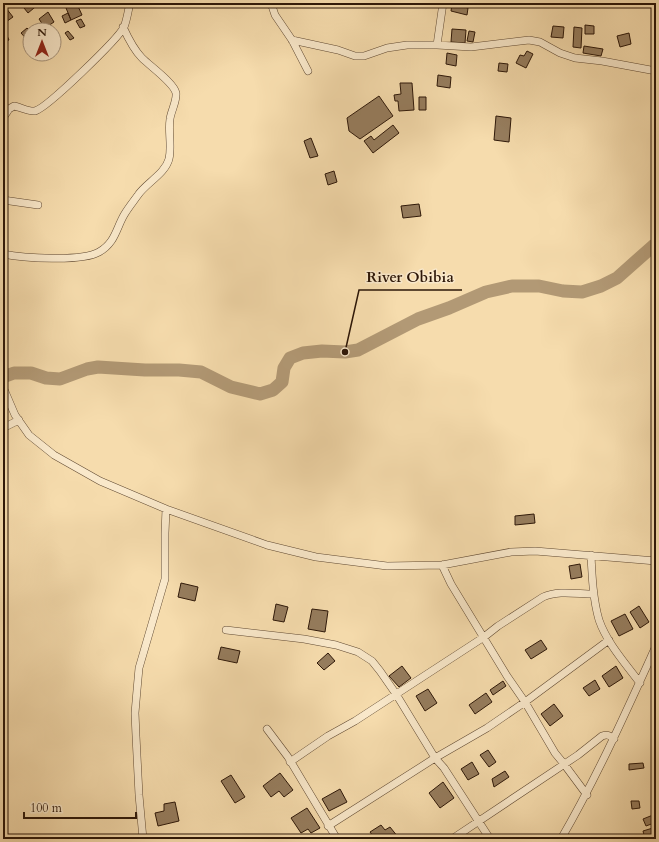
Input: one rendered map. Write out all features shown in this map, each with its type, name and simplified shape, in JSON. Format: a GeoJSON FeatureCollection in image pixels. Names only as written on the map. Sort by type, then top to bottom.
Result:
{"type":"FeatureCollection","features":[{"type":"Feature","properties":{"kind":"street"},"geometry":{"type":"LineString","coordinates":[[3,6],[7,3]]}},
{"type":"Feature","properties":{"kind":"street"},"geometry":{"type":"LineString","coordinates":[[3,118],[9,109],[14,106],[30,111],[36,110],[51,99],[115,39],[123,27],[130,3]]}},
{"type":"Feature","properties":{"kind":"street"},"geometry":{"type":"LineString","coordinates":[[271,3],[275,15],[292,40],[308,70]]}},
{"type":"Feature","properties":{"kind":"street"},"geometry":{"type":"LineString","coordinates":[[437,45],[443,3]]}},
{"type":"Feature","properties":{"kind":"street"},"geometry":{"type":"LineString","coordinates":[[3,254],[43,259],[80,257],[99,252],[116,235],[124,216],[139,194],[149,182],[162,171],[169,159],[169,121],[176,91],[159,72],[142,57],[129,40],[123,27]]}},
{"type":"Feature","properties":{"kind":"street"},"geometry":{"type":"LineString","coordinates":[[292,40],[338,50],[355,56],[364,56],[387,48],[407,45],[470,47],[529,40],[540,42],[560,53],[575,58],[602,61],[656,71]]}},
{"type":"Feature","properties":{"kind":"street"},"geometry":{"type":"LineString","coordinates":[[3,200],[38,205]]}},
{"type":"Feature","properties":{"kind":"street"},"geometry":{"type":"LineString","coordinates":[[3,387],[15,414],[29,435],[54,455],[100,481],[166,508],[267,545],[316,557],[387,566],[442,565],[511,552],[535,551],[656,561]]}},
{"type":"Feature","properties":{"kind":"street"},"geometry":{"type":"LineString","coordinates":[[3,428],[19,420]]}},
{"type":"Feature","properties":{"kind":"street"},"geometry":{"type":"LineString","coordinates":[[143,839],[139,795],[135,713],[139,668],[166,579],[166,508]]}},
{"type":"Feature","properties":{"kind":"street"},"geometry":{"type":"LineString","coordinates":[[591,555],[594,594],[599,620],[609,640],[640,683]]}},
{"type":"Feature","properties":{"kind":"street"},"geometry":{"type":"LineString","coordinates":[[442,565],[451,584],[507,676],[525,702],[554,753],[587,794]]}},
{"type":"Feature","properties":{"kind":"street"},"geometry":{"type":"LineString","coordinates":[[290,762],[328,736],[355,721],[484,637],[504,622],[550,594],[594,594]]}},
{"type":"Feature","properties":{"kind":"street"},"geometry":{"type":"LineString","coordinates":[[226,630],[304,639],[336,645],[358,652],[372,661],[396,694],[436,758],[490,839]]}},
{"type":"Feature","properties":{"kind":"street"},"geometry":{"type":"LineString","coordinates":[[328,826],[436,758],[487,728],[609,640]]}},
{"type":"Feature","properties":{"kind":"street"},"geometry":{"type":"LineString","coordinates":[[561,839],[587,794],[614,739],[656,646]]}},
{"type":"Feature","properties":{"kind":"street"},"geometry":{"type":"LineString","coordinates":[[267,730],[288,757],[337,839]]}},
{"type":"Feature","properties":{"kind":"street"},"geometry":{"type":"LineString","coordinates":[[452,839],[478,820],[578,755],[602,736],[610,736],[614,739]]}},
{"type":"Feature","properties":{"kind":"building"},"geometry":{"type":"Polygon","coordinates":[[[20,3],[40,3],[28,13],[20,3]]]}},
{"type":"Feature","properties":{"kind":"building"},"geometry":{"type":"Polygon","coordinates":[[[77,4],[82,15],[71,20],[66,8],[77,4]]]}},
{"type":"Feature","properties":{"kind":"building"},"geometry":{"type":"Polygon","coordinates":[[[452,4],[468,8],[467,15],[451,11],[452,4]]]}},
{"type":"Feature","properties":{"kind":"building"},"geometry":{"type":"Polygon","coordinates":[[[6,8],[13,17],[3,24],[3,11],[6,8]]]}},
{"type":"Feature","properties":{"kind":"building"},"geometry":{"type":"Polygon","coordinates":[[[48,12],[54,22],[41,22],[39,19],[48,12]]]}},
{"type":"Feature","properties":{"kind":"building"},"geometry":{"type":"Polygon","coordinates":[[[68,13],[71,20],[65,23],[62,16],[68,13]]]}},
{"type":"Feature","properties":{"kind":"building"},"geometry":{"type":"Polygon","coordinates":[[[81,19],[85,26],[80,28],[76,21],[81,19]]]}},
{"type":"Feature","properties":{"kind":"building"},"geometry":{"type":"Polygon","coordinates":[[[585,25],[594,26],[594,34],[585,34],[585,25]]]}},
{"type":"Feature","properties":{"kind":"building"},"geometry":{"type":"Polygon","coordinates":[[[553,26],[564,27],[563,38],[551,37],[553,26]]]}},
{"type":"Feature","properties":{"kind":"building"},"geometry":{"type":"Polygon","coordinates":[[[3,27],[9,40],[3,42],[3,27]]]}},
{"type":"Feature","properties":{"kind":"building"},"geometry":{"type":"Polygon","coordinates":[[[574,27],[582,28],[581,48],[573,47],[574,27]]]}},
{"type":"Feature","properties":{"kind":"building"},"geometry":{"type":"Polygon","coordinates":[[[452,29],[466,30],[465,43],[451,42],[452,29]]]}},
{"type":"Feature","properties":{"kind":"building"},"geometry":{"type":"Polygon","coordinates":[[[68,31],[74,38],[70,40],[65,33],[68,31]]]}},
{"type":"Feature","properties":{"kind":"building"},"geometry":{"type":"Polygon","coordinates":[[[469,31],[475,32],[473,42],[467,41],[469,31]]]}},
{"type":"Feature","properties":{"kind":"building"},"geometry":{"type":"Polygon","coordinates":[[[629,33],[631,44],[620,47],[617,36],[629,33]]]}},
{"type":"Feature","properties":{"kind":"building"},"geometry":{"type":"Polygon","coordinates":[[[584,46],[603,49],[601,56],[583,53],[584,46]]]}},
{"type":"Feature","properties":{"kind":"building"},"geometry":{"type":"Polygon","coordinates":[[[527,51],[533,54],[526,68],[516,63],[520,55],[524,56],[527,51]]]}},
{"type":"Feature","properties":{"kind":"building"},"geometry":{"type":"Polygon","coordinates":[[[447,53],[457,55],[456,66],[446,64],[447,53]]]}},
{"type":"Feature","properties":{"kind":"building"},"geometry":{"type":"Polygon","coordinates":[[[499,63],[508,64],[507,72],[498,71],[499,63]]]}},
{"type":"Feature","properties":{"kind":"building"},"geometry":{"type":"Polygon","coordinates":[[[438,75],[451,77],[450,88],[437,86],[438,75]]]}},
{"type":"Feature","properties":{"kind":"building"},"geometry":{"type":"Polygon","coordinates":[[[400,83],[412,83],[414,110],[399,111],[398,101],[395,101],[394,95],[401,94],[400,83]]]}},
{"type":"Feature","properties":{"kind":"building"},"geometry":{"type":"Polygon","coordinates":[[[379,96],[393,116],[360,139],[349,131],[347,118],[379,96]]]}},
{"type":"Feature","properties":{"kind":"building"},"geometry":{"type":"Polygon","coordinates":[[[419,97],[426,97],[426,110],[419,110],[419,97]]]}},
{"type":"Feature","properties":{"kind":"building"},"geometry":{"type":"Polygon","coordinates":[[[496,116],[511,118],[509,142],[494,140],[496,116]]]}},
{"type":"Feature","properties":{"kind":"building"},"geometry":{"type":"Polygon","coordinates":[[[393,125],[399,133],[373,153],[364,141],[371,136],[374,140],[393,125]]]}},
{"type":"Feature","properties":{"kind":"building"},"geometry":{"type":"Polygon","coordinates":[[[311,138],[318,156],[310,158],[304,141],[311,138]]]}},
{"type":"Feature","properties":{"kind":"building"},"geometry":{"type":"Polygon","coordinates":[[[334,171],[337,182],[328,185],[325,174],[334,171]]]}},
{"type":"Feature","properties":{"kind":"building"},"geometry":{"type":"Polygon","coordinates":[[[419,204],[421,216],[403,218],[401,206],[419,204]]]}},
{"type":"Feature","properties":{"kind":"building"},"geometry":{"type":"Polygon","coordinates":[[[534,514],[535,523],[515,525],[515,516],[534,514]]]}},
{"type":"Feature","properties":{"kind":"building"},"geometry":{"type":"Polygon","coordinates":[[[580,564],[582,577],[571,579],[569,566],[580,564]]]}},
{"type":"Feature","properties":{"kind":"building"},"geometry":{"type":"Polygon","coordinates":[[[181,583],[198,587],[195,601],[178,597],[181,583]]]}},
{"type":"Feature","properties":{"kind":"building"},"geometry":{"type":"Polygon","coordinates":[[[276,604],[288,607],[284,622],[273,620],[276,604]]]}},
{"type":"Feature","properties":{"kind":"building"},"geometry":{"type":"Polygon","coordinates":[[[639,606],[649,622],[640,628],[630,612],[639,606]]]}},
{"type":"Feature","properties":{"kind":"building"},"geometry":{"type":"Polygon","coordinates":[[[312,609],[328,611],[325,632],[308,629],[312,609]]]}},
{"type":"Feature","properties":{"kind":"building"},"geometry":{"type":"Polygon","coordinates":[[[625,614],[633,629],[619,636],[611,621],[625,614]]]}},
{"type":"Feature","properties":{"kind":"building"},"geometry":{"type":"Polygon","coordinates":[[[541,640],[547,649],[531,659],[525,650],[541,640]]]}},
{"type":"Feature","properties":{"kind":"building"},"geometry":{"type":"Polygon","coordinates":[[[221,647],[240,651],[237,663],[218,659],[221,647]]]}},
{"type":"Feature","properties":{"kind":"building"},"geometry":{"type":"Polygon","coordinates":[[[328,653],[335,661],[324,670],[317,663],[328,653]]]}},
{"type":"Feature","properties":{"kind":"building"},"geometry":{"type":"Polygon","coordinates":[[[402,666],[411,678],[399,687],[389,676],[402,666]]]}},
{"type":"Feature","properties":{"kind":"building"},"geometry":{"type":"Polygon","coordinates":[[[616,666],[623,678],[609,687],[602,676],[616,666]]]}},
{"type":"Feature","properties":{"kind":"building"},"geometry":{"type":"Polygon","coordinates":[[[595,680],[600,689],[589,696],[583,688],[595,680]]]}},
{"type":"Feature","properties":{"kind":"building"},"geometry":{"type":"Polygon","coordinates":[[[503,681],[506,686],[493,695],[490,690],[503,681]]]}},
{"type":"Feature","properties":{"kind":"building"},"geometry":{"type":"Polygon","coordinates":[[[428,689],[437,703],[425,711],[416,696],[428,689]]]}},
{"type":"Feature","properties":{"kind":"building"},"geometry":{"type":"Polygon","coordinates":[[[486,693],[492,702],[475,714],[469,705],[486,693]]]}},
{"type":"Feature","properties":{"kind":"building"},"geometry":{"type":"Polygon","coordinates":[[[554,704],[563,716],[550,726],[541,714],[554,704]]]}},
{"type":"Feature","properties":{"kind":"building"},"geometry":{"type":"Polygon","coordinates":[[[488,750],[496,762],[489,767],[480,755],[488,750]]]}},
{"type":"Feature","properties":{"kind":"building"},"geometry":{"type":"Polygon","coordinates":[[[472,762],[479,774],[468,780],[461,769],[472,762]]]}},
{"type":"Feature","properties":{"kind":"building"},"geometry":{"type":"Polygon","coordinates":[[[643,763],[644,768],[629,770],[629,764],[643,763]]]}},
{"type":"Feature","properties":{"kind":"building"},"geometry":{"type":"Polygon","coordinates":[[[505,771],[509,777],[494,787],[492,779],[505,771]]]}},
{"type":"Feature","properties":{"kind":"building"},"geometry":{"type":"Polygon","coordinates":[[[280,773],[293,790],[284,797],[279,791],[271,797],[263,786],[280,773]]]}},
{"type":"Feature","properties":{"kind":"building"},"geometry":{"type":"Polygon","coordinates":[[[231,775],[245,797],[235,803],[221,781],[231,775]]]}},
{"type":"Feature","properties":{"kind":"building"},"geometry":{"type":"Polygon","coordinates":[[[443,782],[454,798],[440,808],[429,793],[443,782]]]}},
{"type":"Feature","properties":{"kind":"building"},"geometry":{"type":"Polygon","coordinates":[[[340,789],[347,802],[329,811],[322,799],[340,789]]]}},
{"type":"Feature","properties":{"kind":"building"},"geometry":{"type":"Polygon","coordinates":[[[631,801],[639,801],[640,808],[632,809],[631,801]]]}},
{"type":"Feature","properties":{"kind":"building"},"geometry":{"type":"Polygon","coordinates":[[[175,802],[179,821],[158,826],[155,813],[164,811],[164,804],[175,802]]]}},
{"type":"Feature","properties":{"kind":"building"},"geometry":{"type":"Polygon","coordinates":[[[307,808],[320,828],[311,833],[308,829],[301,833],[291,818],[307,808]]]}},
{"type":"Feature","properties":{"kind":"building"},"geometry":{"type":"Polygon","coordinates":[[[653,815],[654,823],[646,826],[643,819],[653,815]]]}},
{"type":"Feature","properties":{"kind":"building"},"geometry":{"type":"Polygon","coordinates":[[[381,825],[385,830],[390,827],[398,837],[395,839],[375,839],[370,832],[381,825]]]}},
{"type":"Feature","properties":{"kind":"building"},"geometry":{"type":"Polygon","coordinates":[[[656,827],[656,836],[645,839],[643,831],[656,827]]]}},
{"type":"Feature","properties":{"kind":"waterway"},"geometry":{"type":"LineString","coordinates":[[3,377],[14,373],[31,373],[46,378],[60,379],[87,369],[98,367],[145,370],[179,370],[201,372],[231,387],[260,394],[273,390],[282,382],[284,368],[290,358],[303,353],[322,351],[345,352],[358,350],[418,319],[449,308],[486,292],[512,286],[539,286],[563,291],[582,292],[601,286],[617,278],[656,245]]}},
{"type":"Feature","properties":{"kind":"place","name":"River Obibia"},"geometry":{"type":"Point","coordinates":[345,352]}}]}
